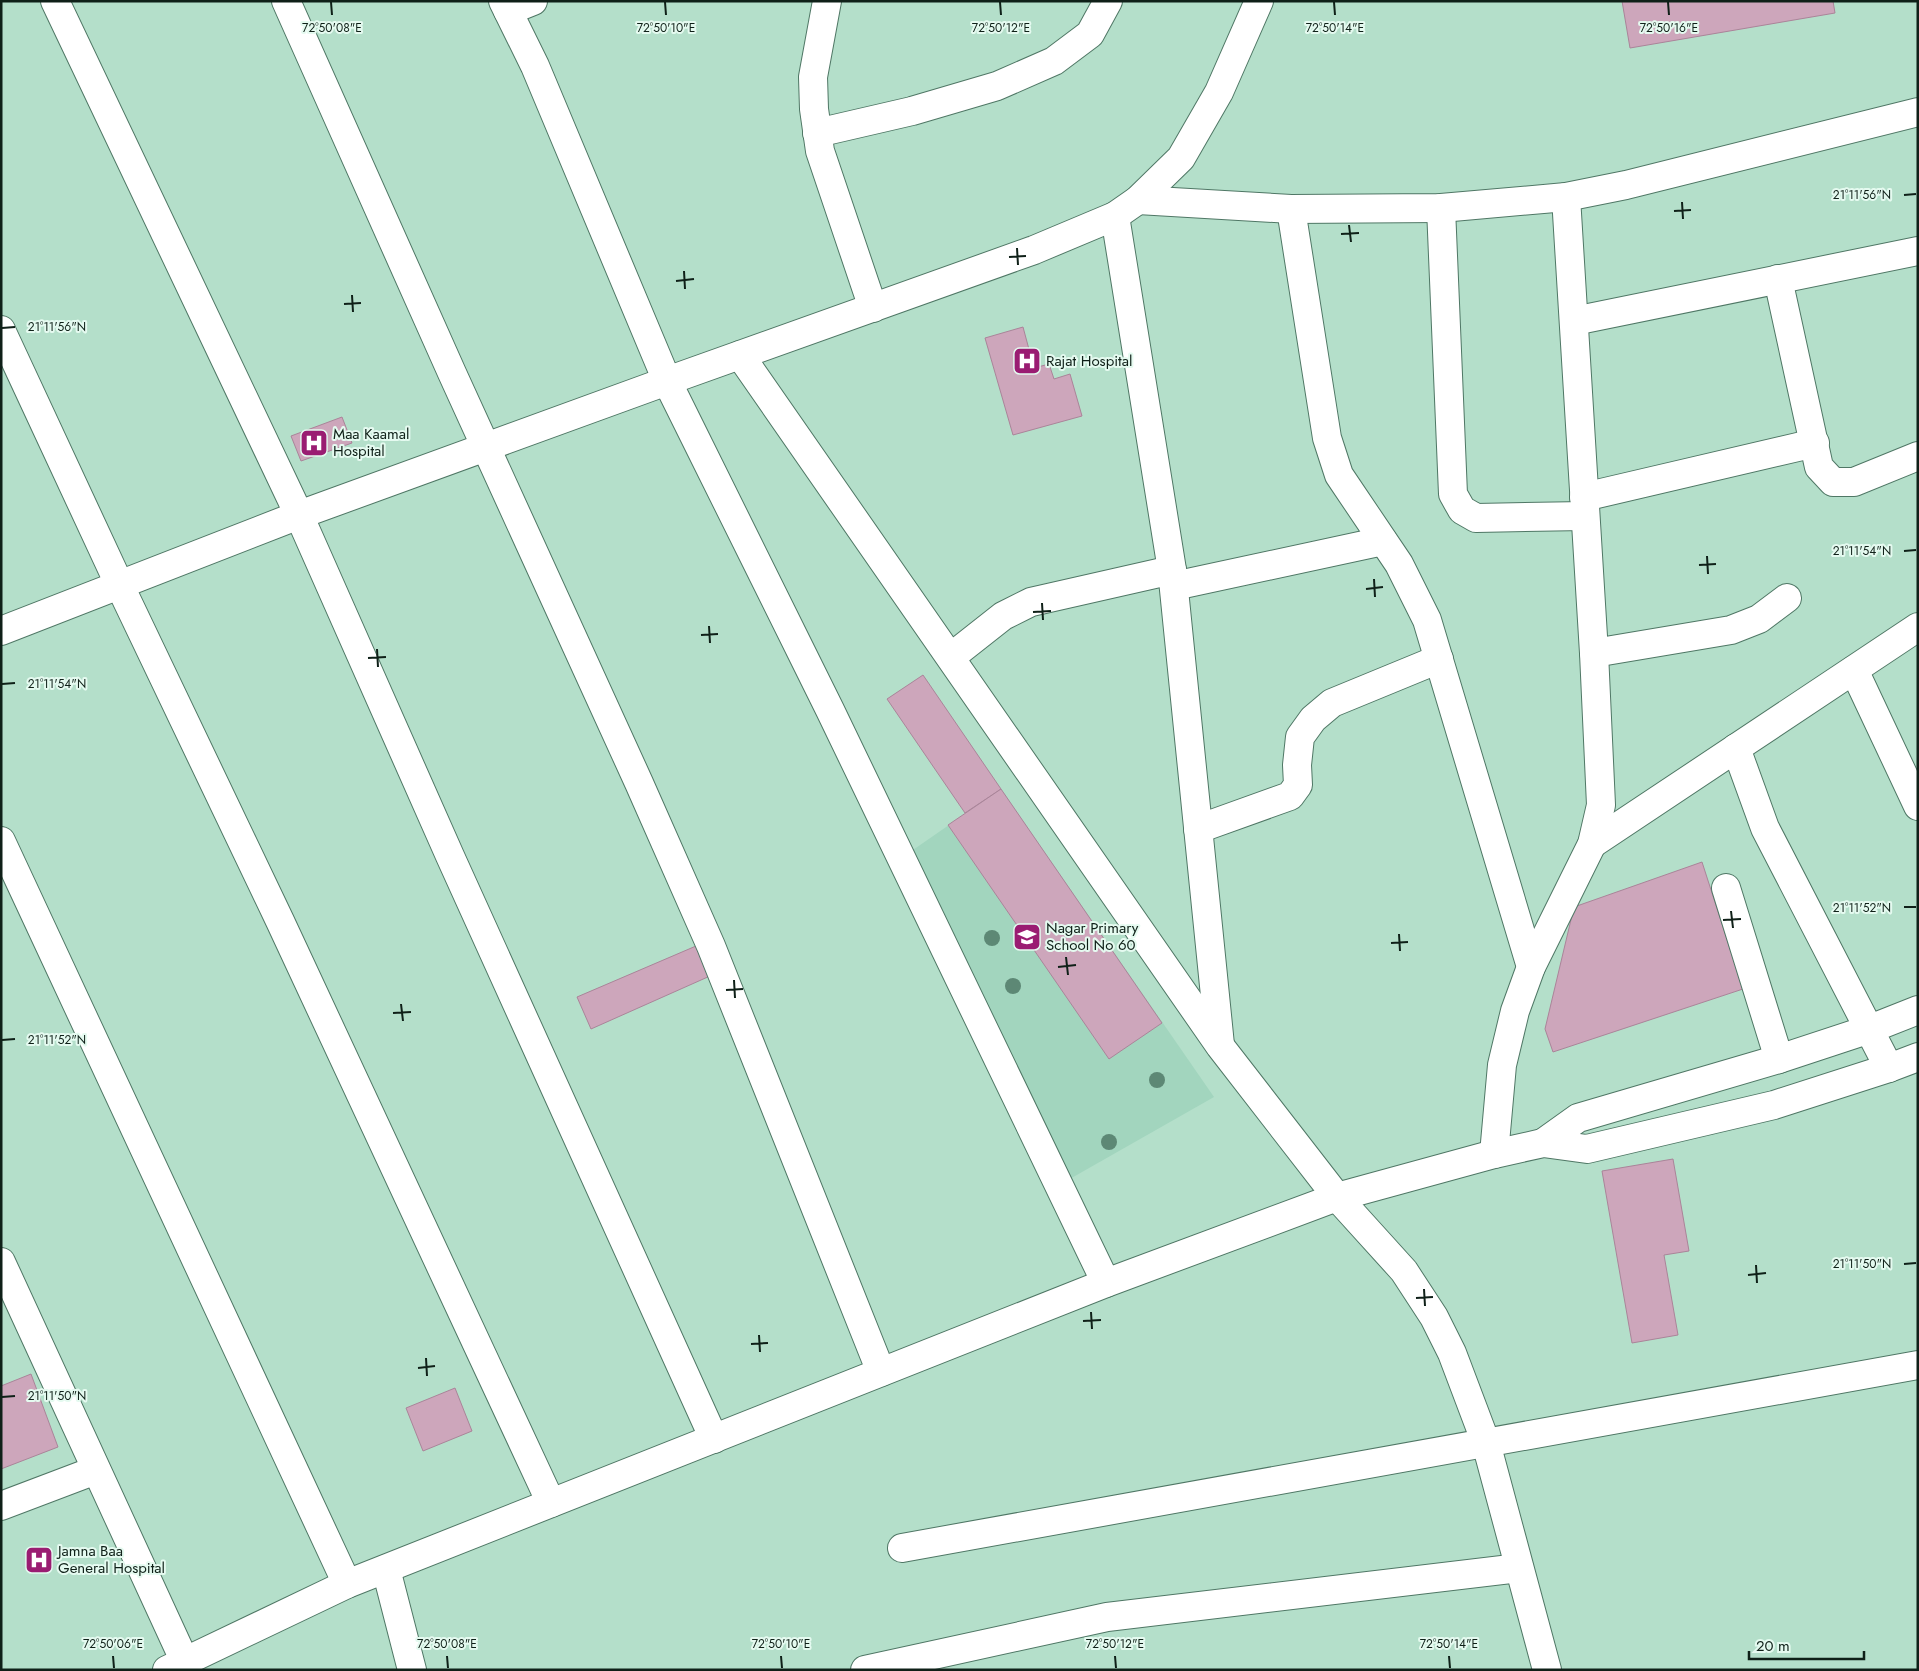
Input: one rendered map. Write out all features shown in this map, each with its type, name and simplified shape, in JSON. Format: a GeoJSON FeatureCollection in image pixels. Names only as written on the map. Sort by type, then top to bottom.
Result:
{"type":"FeatureCollection","features":[{"type":"Feature","properties":{"kind":"street"},"geometry":{"type":"LineString","coordinates":[[55,1],[299,515],[450,856],[714,1439]]}},
{"type":"Feature","properties":{"kind":"street"},"geometry":{"type":"LineString","coordinates":[[286,1],[711,946],[882,1372]]}},
{"type":"Feature","properties":{"kind":"street"},"geometry":{"type":"LineString","coordinates":[[533,1],[506,6],[535,66],[667,381],[834,719],[1106,1283]]}},
{"type":"Feature","properties":{"kind":"street"},"geometry":{"type":"LineString","coordinates":[[827,1],[812,77],[817,134],[820,151],[873,308]]}},
{"type":"Feature","properties":{"kind":"street"},"geometry":{"type":"LineString","coordinates":[[817,134],[912,111],[997,86],[1054,61],[1090,34],[1108,1]]}},
{"type":"Feature","properties":{"kind":"street"},"geometry":{"type":"LineString","coordinates":[[1,631],[299,515],[1034,250],[1115,216],[1138,200],[1181,158],[1219,92],[1259,1]]}},
{"type":"Feature","properties":{"kind":"street"},"geometry":{"type":"LineString","coordinates":[[1138,200],[1291,209],[1441,208],[1566,196],[1626,185],[1918,112]]}},
{"type":"Feature","properties":{"kind":"street"},"geometry":{"type":"LineString","coordinates":[[1494,1154],[1502,1065],[1515,1011],[1531,967],[1592,844],[1602,805],[1566,196]]}},
{"type":"Feature","properties":{"kind":"street"},"geometry":{"type":"LineString","coordinates":[[1441,208],[1454,494],[1462,510],[1476,518],[1584,506],[1815,443]]}},
{"type":"Feature","properties":{"kind":"street"},"geometry":{"type":"LineString","coordinates":[[1291,209],[1327,438],[1339,475],[1399,564],[1427,620],[1531,967]]}},
{"type":"Feature","properties":{"kind":"street"},"geometry":{"type":"LineString","coordinates":[[1115,216],[1173,578],[1220,1046]]}},
{"type":"Feature","properties":{"kind":"street"},"geometry":{"type":"LineString","coordinates":[[1574,321],[1918,251]]}},
{"type":"Feature","properties":{"kind":"street"},"geometry":{"type":"LineString","coordinates":[[1778,279],[1819,468],[1833,482],[1854,482],[1918,456]]}},
{"type":"Feature","properties":{"kind":"street"},"geometry":{"type":"LineString","coordinates":[[1,330],[120,586],[280,921],[551,1503]]}},
{"type":"Feature","properties":{"kind":"street"},"geometry":{"type":"LineString","coordinates":[[740,355],[1220,1046],[1337,1197],[1404,1271],[1434,1317],[1452,1353],[1486,1443],[1547,1670]]}},
{"type":"Feature","properties":{"kind":"street"},"geometry":{"type":"LineString","coordinates":[[951,657],[1003,616],[1031,602],[1383,541]]}},
{"type":"Feature","properties":{"kind":"street"},"geometry":{"type":"LineString","coordinates":[[1594,653],[1731,630],[1759,619],[1787,598]]}},
{"type":"Feature","properties":{"kind":"street"},"geometry":{"type":"LineString","coordinates":[[1592,844],[1918,627]]}},
{"type":"Feature","properties":{"kind":"street"},"geometry":{"type":"LineString","coordinates":[[1198,829],[1290,796],[1298,785],[1297,765],[1300,737],[1313,719],[1332,703],[1439,659]]}},
{"type":"Feature","properties":{"kind":"street"},"geometry":{"type":"LineString","coordinates":[[1854,670],[1918,806]]}},
{"type":"Feature","properties":{"kind":"street"},"geometry":{"type":"LineString","coordinates":[[1736,748],[1765,828],[1889,1068]]}},
{"type":"Feature","properties":{"kind":"street"},"geometry":{"type":"LineString","coordinates":[[1,841],[347,1584]]}},
{"type":"Feature","properties":{"kind":"street"},"geometry":{"type":"LineString","coordinates":[[1726,888],[1779,1059]]}},
{"type":"Feature","properties":{"kind":"street"},"geometry":{"type":"LineString","coordinates":[[1543,1143],[1578,1118],[1779,1059],[1870,1029],[1918,1010]]}},
{"type":"Feature","properties":{"kind":"street"},"geometry":{"type":"LineString","coordinates":[[1,1262],[96,1470],[176,1666],[347,1584],[1106,1283],[1337,1197],[1494,1154],[1543,1143],[1587,1149],[1774,1105],[1918,1057]]}},
{"type":"Feature","properties":{"kind":"street"},"geometry":{"type":"LineString","coordinates":[[902,1548],[1918,1365]]}},
{"type":"Feature","properties":{"kind":"street"},"geometry":{"type":"LineString","coordinates":[[1,1506],[96,1470]]}},
{"type":"Feature","properties":{"kind":"street"},"geometry":{"type":"LineString","coordinates":[[865,1670],[1107,1617],[1519,1568]]}},
{"type":"Feature","properties":{"kind":"street"},"geometry":{"type":"LineString","coordinates":[[386,1569],[412,1670]]}},
{"type":"Feature","properties":{"kind":"shaded area","name":"Nagar Primary School No 60"},"geometry":{"type":"Polygon","coordinates":[[[1001,789],[1214,1097],[1068,1180],[910,852],[1001,789]]]}},
{"type":"Feature","properties":{"kind":"building"},"geometry":{"type":"Polygon","coordinates":[[[1622,1],[1833,1],[1835,13],[1630,48],[1622,1]]]}},
{"type":"Feature","properties":{"kind":"building"},"geometry":{"type":"Polygon","coordinates":[[[1023,327],[1034,368],[1049,364],[1054,379],[1070,374],[1082,416],[1013,435],[985,338],[1023,327]]]}},
{"type":"Feature","properties":{"kind":"building"},"geometry":{"type":"Polygon","coordinates":[[[342,417],[352,443],[301,461],[291,436],[342,417]]]}},
{"type":"Feature","properties":{"kind":"building"},"geometry":{"type":"Polygon","coordinates":[[[923,675],[1001,789],[965,813],[887,699],[923,675]]]}},
{"type":"Feature","properties":{"kind":"building"},"geometry":{"type":"Polygon","coordinates":[[[1001,789],[1162,1023],[1109,1059],[948,825],[1001,789]]]}},
{"type":"Feature","properties":{"kind":"building"},"geometry":{"type":"Polygon","coordinates":[[[1702,862],[1743,989],[1553,1052],[1545,1029],[1574,907],[1702,862]]]}},
{"type":"Feature","properties":{"kind":"building"},"geometry":{"type":"Polygon","coordinates":[[[696,946],[710,976],[591,1029],[577,997],[696,946]]]}},
{"type":"Feature","properties":{"kind":"building"},"geometry":{"type":"Polygon","coordinates":[[[1673,1159],[1689,1251],[1664,1255],[1678,1335],[1632,1343],[1602,1171],[1673,1159]]]}},
{"type":"Feature","properties":{"kind":"building"},"geometry":{"type":"Polygon","coordinates":[[[31,1374],[58,1447],[1,1469],[1,1386],[31,1374]]]}},
{"type":"Feature","properties":{"kind":"building"},"geometry":{"type":"Polygon","coordinates":[[[455,1388],[472,1431],[423,1451],[406,1408],[455,1388]]]}},
{"type":"Feature","properties":{"kind":"place","name":"Rajat Hospital"},"geometry":{"type":"Point","coordinates":[1027,361]}},
{"type":"Feature","properties":{"kind":"place","name":"Maa Kaamal Hospital"},"geometry":{"type":"Point","coordinates":[314,443]}},
{"type":"Feature","properties":{"kind":"place","name":"Nagar Primary School No 60"},"geometry":{"type":"Point","coordinates":[1027,937]}},
{"type":"Feature","properties":{"kind":"place","name":"Jamna Baa General Hospital"},"geometry":{"type":"Point","coordinates":[39,1560]}}]}
